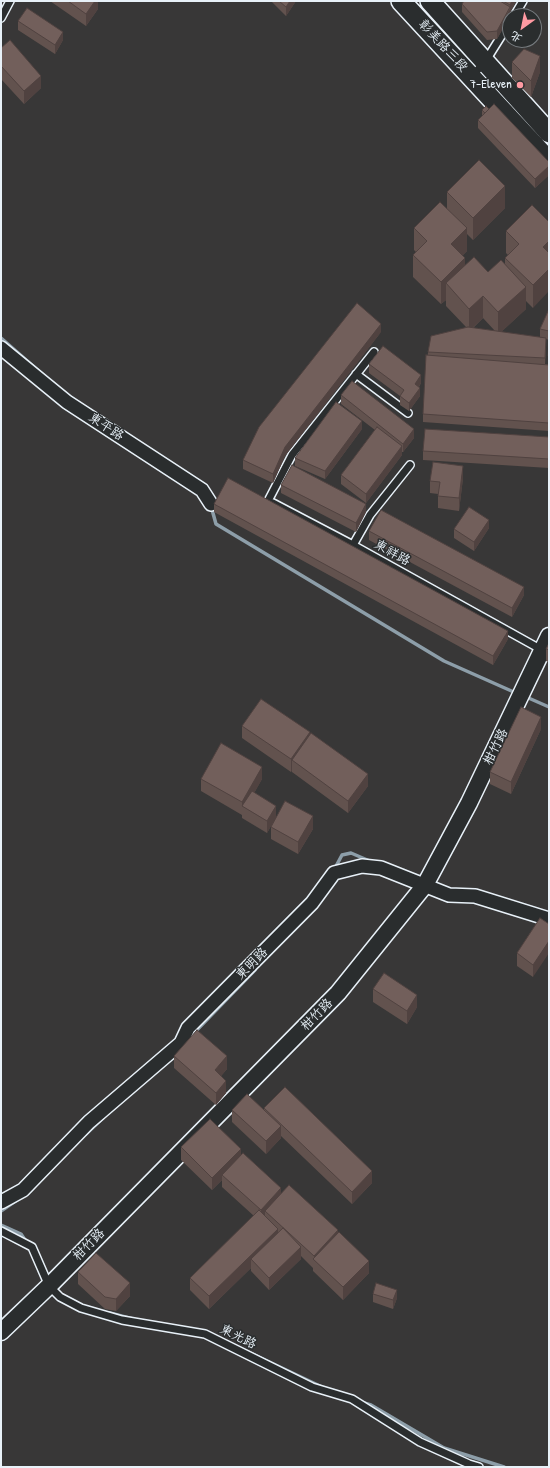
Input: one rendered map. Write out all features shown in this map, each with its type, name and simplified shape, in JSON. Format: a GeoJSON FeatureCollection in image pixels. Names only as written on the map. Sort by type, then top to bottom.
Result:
{"type":"FeatureCollection","features":[{"type":"Feature","properties":{"kind":"main road","name":"彰美路三段"},"geometry":{"type":"LineString","coordinates":[[401,1],[549,161]]}},
{"type":"Feature","properties":{"kind":"main road","name":"彰美路三段"},"geometry":{"type":"LineString","coordinates":[[430,1],[549,133]]}},
{"type":"Feature","properties":{"kind":"street","name":"東平路"},"geometry":{"type":"LineString","coordinates":[[1,348],[67,402],[202,490],[211,504]]}},
{"type":"Feature","properties":{"kind":"street","name":"柑竹路"},"geometry":{"type":"LineString","coordinates":[[1,1332],[338,993],[425,885],[469,802],[545,643]]}},
{"type":"Feature","properties":{"kind":"street","name":"東明路"},"geometry":{"type":"LineString","coordinates":[[1,1202],[23,1190],[89,1122],[181,1043],[188,1028],[312,903],[334,873],[362,866],[381,868],[449,895],[476,896],[549,919]]}},
{"type":"Feature","properties":{"kind":"lane"},"geometry":{"type":"LineString","coordinates":[[1,18],[10,1]]}},
{"type":"Feature","properties":{"kind":"lane"},"geometry":{"type":"LineString","coordinates":[[471,77],[485,62],[502,35]]}},
{"type":"Feature","properties":{"kind":"lane"},"geometry":{"type":"LineString","coordinates":[[374,352],[356,374],[408,413]]}},
{"type":"Feature","properties":{"kind":"lane","name":"東祥路"},"geometry":{"type":"LineString","coordinates":[[356,374],[292,455],[265,499],[545,643]]}},
{"type":"Feature","properties":{"kind":"lane"},"geometry":{"type":"LineString","coordinates":[[353,545],[370,515],[410,465]]}},
{"type":"Feature","properties":{"kind":"lane","name":"東光路"},"geometry":{"type":"LineString","coordinates":[[1,1231],[32,1247],[48,1286],[60,1297],[88,1310],[122,1320],[205,1334],[312,1387],[352,1399],[420,1442],[479,1467]]}},
{"type":"Feature","properties":{"kind":"building"},"geometry":{"type":"Polygon","coordinates":[[[68,1],[95,1],[86,14],[68,1]]]}},
{"type":"Feature","properties":{"kind":"building"},"geometry":{"type":"Polygon","coordinates":[[[279,1],[290,1],[286,7],[279,1]]]}},
{"type":"Feature","properties":{"kind":"building"},"geometry":{"type":"Polygon","coordinates":[[[464,1],[500,1],[510,7],[502,8],[502,22],[497,31],[487,32],[462,4],[464,1]]]}},
{"type":"Feature","properties":{"kind":"building"},"geometry":{"type":"Polygon","coordinates":[[[503,1],[512,1],[510,5],[503,1]]]}},
{"type":"Feature","properties":{"kind":"building"},"geometry":{"type":"Polygon","coordinates":[[[27,8],[63,32],[55,45],[18,21],[27,8]]]}},
{"type":"Feature","properties":{"kind":"building"},"geometry":{"type":"Polygon","coordinates":[[[10,40],[41,76],[24,91],[1,66],[1,48],[10,40]]]}},
{"type":"Feature","properties":{"kind":"building"},"geometry":{"type":"Polygon","coordinates":[[[524,49],[540,56],[531,81],[512,62],[524,49]]]}},
{"type":"Feature","properties":{"kind":"building"},"geometry":{"type":"Polygon","coordinates":[[[494,104],[549,162],[549,166],[535,179],[478,120],[494,104]]]}},
{"type":"Feature","properties":{"kind":"building"},"geometry":{"type":"Polygon","coordinates":[[[486,106],[489,109],[485,113],[482,110],[486,106]]]}},
{"type":"Feature","properties":{"kind":"building"},"geometry":{"type":"Polygon","coordinates":[[[479,160],[505,186],[473,218],[447,192],[479,160]]]}},
{"type":"Feature","properties":{"kind":"building"},"geometry":{"type":"Polygon","coordinates":[[[440,202],[467,228],[451,244],[465,258],[441,282],[413,255],[427,241],[414,228],[440,202]]]}},
{"type":"Feature","properties":{"kind":"building"},"geometry":{"type":"Polygon","coordinates":[[[532,205],[549,222],[549,241],[543,247],[549,253],[549,269],[533,285],[505,258],[519,244],[506,231],[532,205]]]}},
{"type":"Feature","properties":{"kind":"building"},"geometry":{"type":"Polygon","coordinates":[[[474,257],[488,272],[501,260],[526,287],[498,312],[483,296],[469,309],[446,283],[474,257]]]}},
{"type":"Feature","properties":{"kind":"building"},"geometry":{"type":"Polygon","coordinates":[[[357,303],[381,324],[285,447],[273,474],[243,460],[259,427],[357,303]]]}},
{"type":"Feature","properties":{"kind":"building"},"geometry":{"type":"Polygon","coordinates":[[[549,309],[549,331],[540,329],[549,309]]]}},
{"type":"Feature","properties":{"kind":"building"},"geometry":{"type":"Polygon","coordinates":[[[468,327],[546,338],[545,358],[428,352],[431,336],[468,327]]]}},
{"type":"Feature","properties":{"kind":"building"},"geometry":{"type":"Polygon","coordinates":[[[383,346],[421,375],[415,384],[420,388],[409,403],[400,396],[404,390],[369,364],[383,346]]]}},
{"type":"Feature","properties":{"kind":"building"},"geometry":{"type":"Polygon","coordinates":[[[426,355],[549,365],[549,423],[423,414],[426,355]]]}},
{"type":"Feature","properties":{"kind":"building"},"geometry":{"type":"Polygon","coordinates":[[[352,381],[414,429],[403,444],[341,395],[352,381]]]}},
{"type":"Feature","properties":{"kind":"building"},"geometry":{"type":"Polygon","coordinates":[[[336,402],[362,421],[325,471],[295,458],[336,402]]]}},
{"type":"Feature","properties":{"kind":"building"},"geometry":{"type":"Polygon","coordinates":[[[377,427],[402,446],[366,494],[341,475],[377,427]]]}},
{"type":"Feature","properties":{"kind":"building"},"geometry":{"type":"Polygon","coordinates":[[[425,429],[549,437],[549,459],[423,451],[425,429]]]}},
{"type":"Feature","properties":{"kind":"building"},"geometry":{"type":"Polygon","coordinates":[[[433,462],[463,466],[459,498],[438,496],[440,482],[430,481],[433,462]]]}},
{"type":"Feature","properties":{"kind":"building"},"geometry":{"type":"Polygon","coordinates":[[[292,465],[366,504],[356,523],[281,485],[292,465]]]}},
{"type":"Feature","properties":{"kind":"building"},"geometry":{"type":"Polygon","coordinates":[[[228,478],[508,631],[493,656],[214,504],[228,478]]]}},
{"type":"Feature","properties":{"kind":"building"},"geometry":{"type":"Polygon","coordinates":[[[469,507],[489,520],[474,542],[454,529],[469,507]]]}},
{"type":"Feature","properties":{"kind":"building"},"geometry":{"type":"Polygon","coordinates":[[[381,510],[524,587],[512,608],[369,531],[381,510]]]}},
{"type":"Feature","properties":{"kind":"building"},"geometry":{"type":"Polygon","coordinates":[[[549,643],[549,650],[546,649],[549,643]]]}},
{"type":"Feature","properties":{"kind":"building"},"geometry":{"type":"Polygon","coordinates":[[[261,699],[310,732],[291,759],[242,726],[261,699]]]}},
{"type":"Feature","properties":{"kind":"building"},"geometry":{"type":"Polygon","coordinates":[[[521,707],[541,717],[511,782],[490,772],[521,707]]]}},
{"type":"Feature","properties":{"kind":"building"},"geometry":{"type":"Polygon","coordinates":[[[311,733],[368,774],[348,801],[292,760],[311,733]]]}},
{"type":"Feature","properties":{"kind":"building"},"geometry":{"type":"Polygon","coordinates":[[[221,743],[262,767],[242,802],[201,779],[221,743]]]}},
{"type":"Feature","properties":{"kind":"building"},"geometry":{"type":"Polygon","coordinates":[[[252,791],[276,806],[267,821],[242,806],[252,791]]]}},
{"type":"Feature","properties":{"kind":"building"},"geometry":{"type":"Polygon","coordinates":[[[285,801],[313,816],[298,842],[271,827],[285,801]]]}},
{"type":"Feature","properties":{"kind":"building"},"geometry":{"type":"Polygon","coordinates":[[[540,918],[549,924],[549,941],[533,965],[517,953],[540,918]]]}},
{"type":"Feature","properties":{"kind":"building"},"geometry":{"type":"Polygon","coordinates":[[[384,973],[417,995],[407,1011],[373,989],[384,973]]]}},
{"type":"Feature","properties":{"kind":"building"},"geometry":{"type":"Polygon","coordinates":[[[197,1030],[227,1056],[215,1070],[226,1081],[216,1093],[174,1056],[197,1030]]]}},
{"type":"Feature","properties":{"kind":"building"},"geometry":{"type":"Polygon","coordinates":[[[285,1087],[372,1171],[352,1192],[264,1108],[285,1087]]]}},
{"type":"Feature","properties":{"kind":"building"},"geometry":{"type":"Polygon","coordinates":[[[247,1094],[281,1126],[266,1141],[232,1110],[247,1094]]]}},
{"type":"Feature","properties":{"kind":"building"},"geometry":{"type":"Polygon","coordinates":[[[210,1119],[241,1149],[212,1178],[181,1147],[210,1119]]]}},
{"type":"Feature","properties":{"kind":"building"},"geometry":{"type":"Polygon","coordinates":[[[243,1153],[281,1188],[261,1210],[222,1175],[243,1153]]]}},
{"type":"Feature","properties":{"kind":"building"},"geometry":{"type":"Polygon","coordinates":[[[289,1185],[338,1230],[314,1256],[265,1211],[289,1185]]]}},
{"type":"Feature","properties":{"kind":"building"},"geometry":{"type":"Polygon","coordinates":[[[259,1210],[278,1229],[209,1296],[190,1278],[259,1210]]]}},
{"type":"Feature","properties":{"kind":"building"},"geometry":{"type":"Polygon","coordinates":[[[283,1228],[301,1247],[269,1278],[251,1259],[283,1228]]]}},
{"type":"Feature","properties":{"kind":"building"},"geometry":{"type":"Polygon","coordinates":[[[339,1232],[369,1261],[343,1287],[313,1259],[339,1232]]]}},
{"type":"Feature","properties":{"kind":"building"},"geometry":{"type":"Polygon","coordinates":[[[96,1253],[130,1283],[116,1299],[105,1297],[78,1272],[96,1253]]]}},
{"type":"Feature","properties":{"kind":"building"},"geometry":{"type":"Polygon","coordinates":[[[376,1283],[397,1290],[393,1300],[373,1294],[376,1283]]]}},
{"type":"Feature","properties":{"kind":"waterway"},"geometry":{"type":"LineString","coordinates":[[1,338],[41,373]]}},
{"type":"Feature","properties":{"kind":"waterway"},"geometry":{"type":"LineString","coordinates":[[211,506],[216,524],[444,661],[516,693]]}},
{"type":"Feature","properties":{"kind":"waterway"},"geometry":{"type":"LineString","coordinates":[[524,696],[549,707]]}},
{"type":"Feature","properties":{"kind":"waterway"},"geometry":{"type":"LineString","coordinates":[[334,870],[342,855],[351,853],[372,862]]}},
{"type":"Feature","properties":{"kind":"waterway"},"geometry":{"type":"LineString","coordinates":[[194,1033],[255,970]]}},
{"type":"Feature","properties":{"kind":"waterway"},"geometry":{"type":"LineString","coordinates":[[86,1134],[103,1118]]}},
{"type":"Feature","properties":{"kind":"waterway"},"geometry":{"type":"LineString","coordinates":[[1,1211],[17,1200]]}},
{"type":"Feature","properties":{"kind":"waterway"},"geometry":{"type":"LineString","coordinates":[[1,1225],[21,1234],[27,1243]]}},
{"type":"Feature","properties":{"kind":"waterway"},"geometry":{"type":"LineString","coordinates":[[110,1313],[133,1319]]}},
{"type":"Feature","properties":{"kind":"waterway"},"geometry":{"type":"LineString","coordinates":[[223,1340],[322,1387]]}},
{"type":"Feature","properties":{"kind":"waterway"},"geometry":{"type":"LineString","coordinates":[[361,1402],[371,1405],[444,1448],[504,1467]]}},
{"type":"Feature","properties":{"kind":"place","name":"7-Eleven"},"geometry":{"type":"Point","coordinates":[520,85]}}]}
